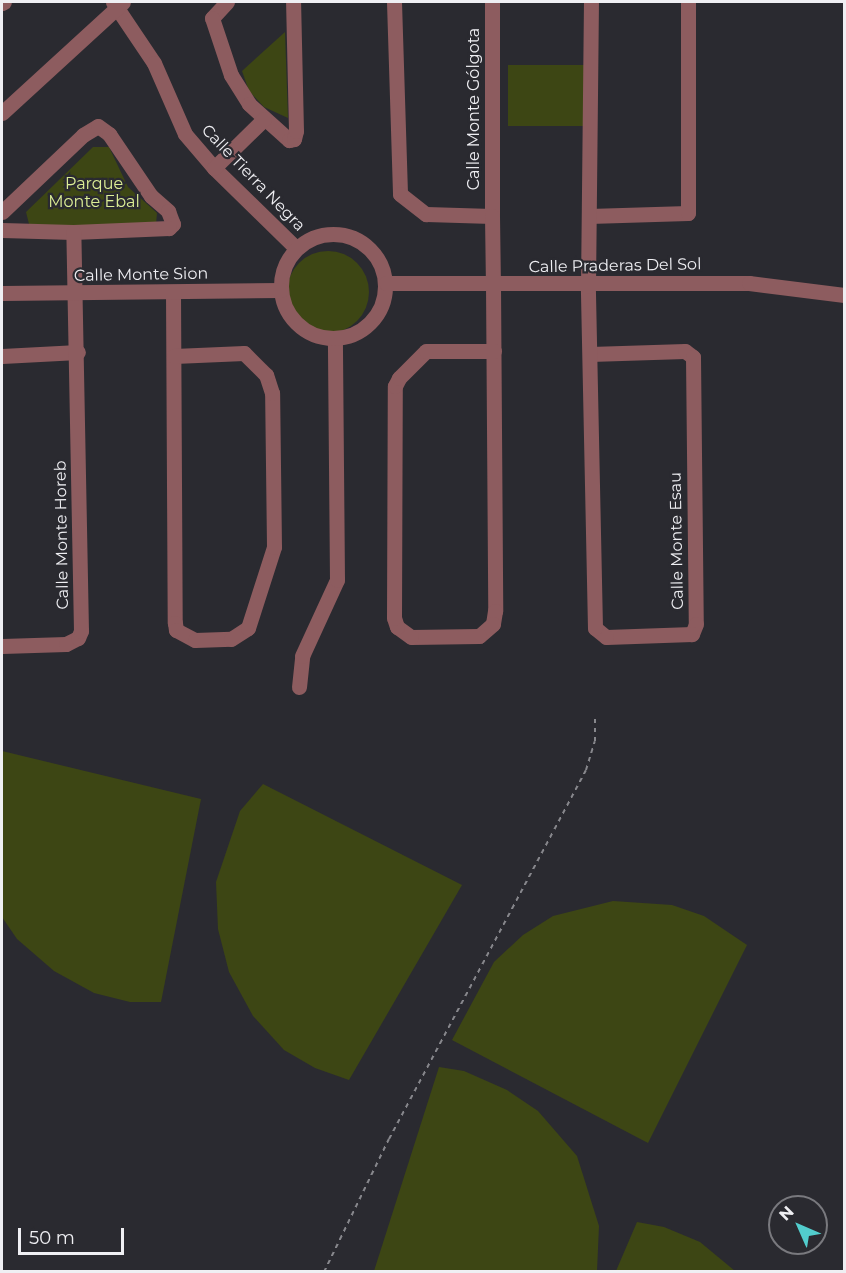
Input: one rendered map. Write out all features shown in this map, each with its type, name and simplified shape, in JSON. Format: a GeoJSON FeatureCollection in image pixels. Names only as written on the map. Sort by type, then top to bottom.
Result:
{"type":"FeatureCollection","features":[{"type":"Feature","properties":{"kind":"street"},"geometry":{"type":"LineString","coordinates":[[227,2],[212,21],[239,92],[264,119],[294,139],[293,2]]}},
{"type":"Feature","properties":{"kind":"street"},"geometry":{"type":"LineString","coordinates":[[394,2],[400,194],[426,214],[492,216]]}},
{"type":"Feature","properties":{"kind":"street","name":"Calle Monte Gólgota"},"geometry":{"type":"LineString","coordinates":[[492,2],[494,351],[493,624],[479,636],[411,637],[397,627],[394,618],[395,386],[399,378],[426,351],[494,351]]}},
{"type":"Feature","properties":{"kind":"street","name":"Calle Monte Esau"},"geometry":{"type":"LineString","coordinates":[[590,354],[685,351],[693,357],[696,624],[692,634],[606,637],[595,628],[588,286],[591,2]]}},
{"type":"Feature","properties":{"kind":"street"},"geometry":{"type":"LineString","coordinates":[[589,216],[682,215],[690,208],[688,2]]}},
{"type":"Feature","properties":{"kind":"street"},"geometry":{"type":"LineString","coordinates":[[2,113],[117,3]]}},
{"type":"Feature","properties":{"kind":"street","name":"Calle Tierra Negra"},"geometry":{"type":"LineString","coordinates":[[117,3],[154,63],[185,134],[214,168],[296,248]]}},
{"type":"Feature","properties":{"kind":"street"},"geometry":{"type":"LineString","coordinates":[[214,168],[264,119]]}},
{"type":"Feature","properties":{"kind":"street"},"geometry":{"type":"LineString","coordinates":[[2,212],[83,135],[98,126],[109,134],[151,196],[168,211],[173,224],[169,228],[73,232],[2,231]]}},
{"type":"Feature","properties":{"kind":"street","name":"Calle Monte Horeb"},"geometry":{"type":"LineString","coordinates":[[2,646],[66,644],[78,638],[81,631],[78,352],[73,232]]}},
{"type":"Feature","properties":{"kind":"street"},"geometry":{"type":"LineString","coordinates":[[345,234],[373,251],[386,283],[376,316],[364,328],[335,338],[314,335],[299,326],[288,313],[281,290],[286,262],[296,248],[311,238],[345,234]]}},
{"type":"Feature","properties":{"kind":"street","name":"Calle Praderas Del Sol"},"geometry":{"type":"LineString","coordinates":[[386,283],[588,286],[749,283],[844,295]]}},
{"type":"Feature","properties":{"kind":"street","name":"Calle Monte Sion"},"geometry":{"type":"LineString","coordinates":[[2,293],[281,290]]}},
{"type":"Feature","properties":{"kind":"street"},"geometry":{"type":"LineString","coordinates":[[173,292],[176,630],[195,640],[231,639],[248,628],[274,547],[272,393],[266,375],[244,353],[174,356]]}},
{"type":"Feature","properties":{"kind":"street"},"geometry":{"type":"LineString","coordinates":[[299,687],[302,656],[337,580],[335,338]]}},
{"type":"Feature","properties":{"kind":"street"},"geometry":{"type":"LineString","coordinates":[[2,356],[78,352]]}},
{"type":"Feature","properties":{"kind":"path"},"geometry":{"type":"LineString","coordinates":[[324,1272],[389,1139],[586,770],[595,741],[595,716]]}},
{"type":"Feature","properties":{"kind":"green space"},"geometry":{"type":"Polygon","coordinates":[[[285,32],[288,118],[264,107],[249,91],[242,71],[285,32]]]}},
{"type":"Feature","properties":{"kind":"green space"},"geometry":{"type":"Polygon","coordinates":[[[508,65],[596,65],[595,126],[508,126],[508,65]]]}},
{"type":"Feature","properties":{"kind":"green space","name":"Parque Monte Ebal"},"geometry":{"type":"Polygon","coordinates":[[[93,147],[109,147],[128,187],[157,213],[156,225],[30,228],[26,212],[93,147]]]}},
{"type":"Feature","properties":{"kind":"green space"},"geometry":{"type":"Polygon","coordinates":[[[320,251],[336,251],[351,258],[362,269],[369,284],[366,308],[357,321],[336,333],[320,333],[305,326],[294,315],[287,300],[287,284],[294,269],[305,258],[320,251]]]}},
{"type":"Feature","properties":{"kind":"green space"},"geometry":{"type":"Polygon","coordinates":[[[2,751],[201,799],[161,1002],[130,1002],[94,993],[54,971],[17,939],[2,917],[2,751]]]}},
{"type":"Feature","properties":{"kind":"green space"},"geometry":{"type":"Polygon","coordinates":[[[263,784],[462,885],[349,1080],[315,1068],[284,1050],[253,1016],[229,972],[218,929],[216,882],[240,811],[263,784]]]}},
{"type":"Feature","properties":{"kind":"green space"},"geometry":{"type":"Polygon","coordinates":[[[613,901],[672,905],[704,916],[747,945],[648,1143],[452,1040],[494,962],[523,935],[553,916],[613,901]]]}},
{"type":"Feature","properties":{"kind":"green space"},"geometry":{"type":"Polygon","coordinates":[[[439,1067],[464,1071],[507,1090],[538,1111],[577,1156],[599,1226],[597,1271],[374,1271],[439,1067]]]}},
{"type":"Feature","properties":{"kind":"green space"},"geometry":{"type":"Polygon","coordinates":[[[637,1222],[664,1227],[700,1242],[735,1271],[616,1271],[637,1222]]]}}]}
